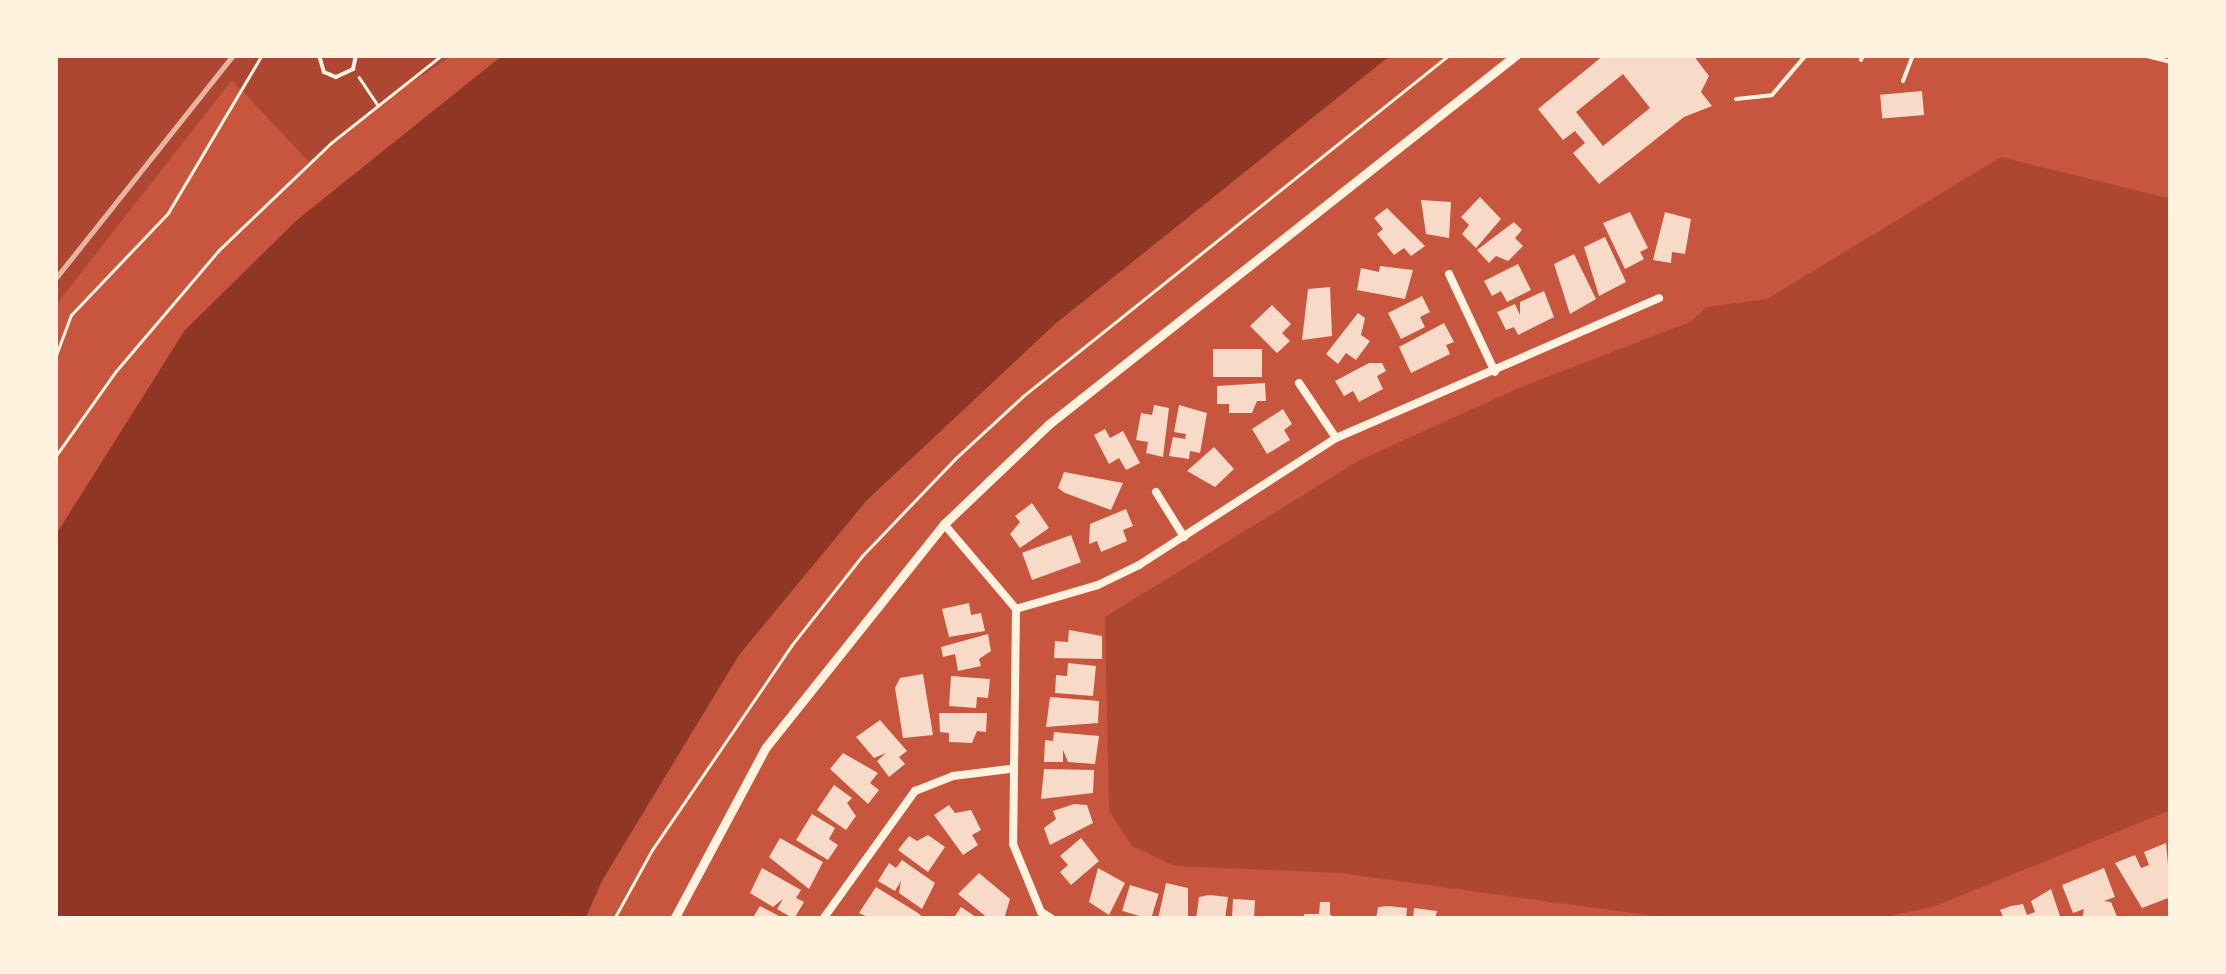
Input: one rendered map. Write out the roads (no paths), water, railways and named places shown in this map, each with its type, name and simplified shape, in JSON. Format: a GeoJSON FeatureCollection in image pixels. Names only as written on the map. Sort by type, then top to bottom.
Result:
{"type":"FeatureCollection","features":[{"type":"Feature","properties":{"kind":"street"},"geometry":{"type":"LineString","coordinates":[[674,919],[766,748],[944,524],[1049,424],[1516,55]]}},
{"type":"Feature","properties":{"kind":"street"},"geometry":{"type":"LineString","coordinates":[[1450,274],[1495,372]]}},
{"type":"Feature","properties":{"kind":"street"},"geometry":{"type":"LineString","coordinates":[[1016,609],[1098,586],[1184,537],[1336,438],[1659,298]]}},
{"type":"Feature","properties":{"kind":"street"},"geometry":{"type":"LineString","coordinates":[[1299,383],[1336,438]]}},
{"type":"Feature","properties":{"kind":"street"},"geometry":{"type":"LineString","coordinates":[[1156,492],[1184,537]]}},
{"type":"Feature","properties":{"kind":"street"},"geometry":{"type":"LineString","coordinates":[[944,524],[1016,609],[1010,769],[1013,844],[1038,916],[1052,919]]}},
{"type":"Feature","properties":{"kind":"street"},"geometry":{"type":"LineString","coordinates":[[823,919],[915,791],[952,776],[1010,769]]}},
{"type":"Feature","properties":{"kind":"lane"},"geometry":{"type":"LineString","coordinates":[[319,55],[330,76],[353,69],[356,55]]}},
{"type":"Feature","properties":{"kind":"lane"},"geometry":{"type":"LineString","coordinates":[[1736,99],[1772,95],[1806,55]]}},
{"type":"Feature","properties":{"kind":"lane"},"geometry":{"type":"LineString","coordinates":[[1902,81],[1913,55]]}},
{"type":"Feature","properties":{"kind":"lane"},"geometry":{"type":"LineString","coordinates":[[2143,55],[2171,62]]}},
{"type":"Feature","properties":{"kind":"railway"},"geometry":{"type":"LineString","coordinates":[[55,279],[233,55]]}}]}
